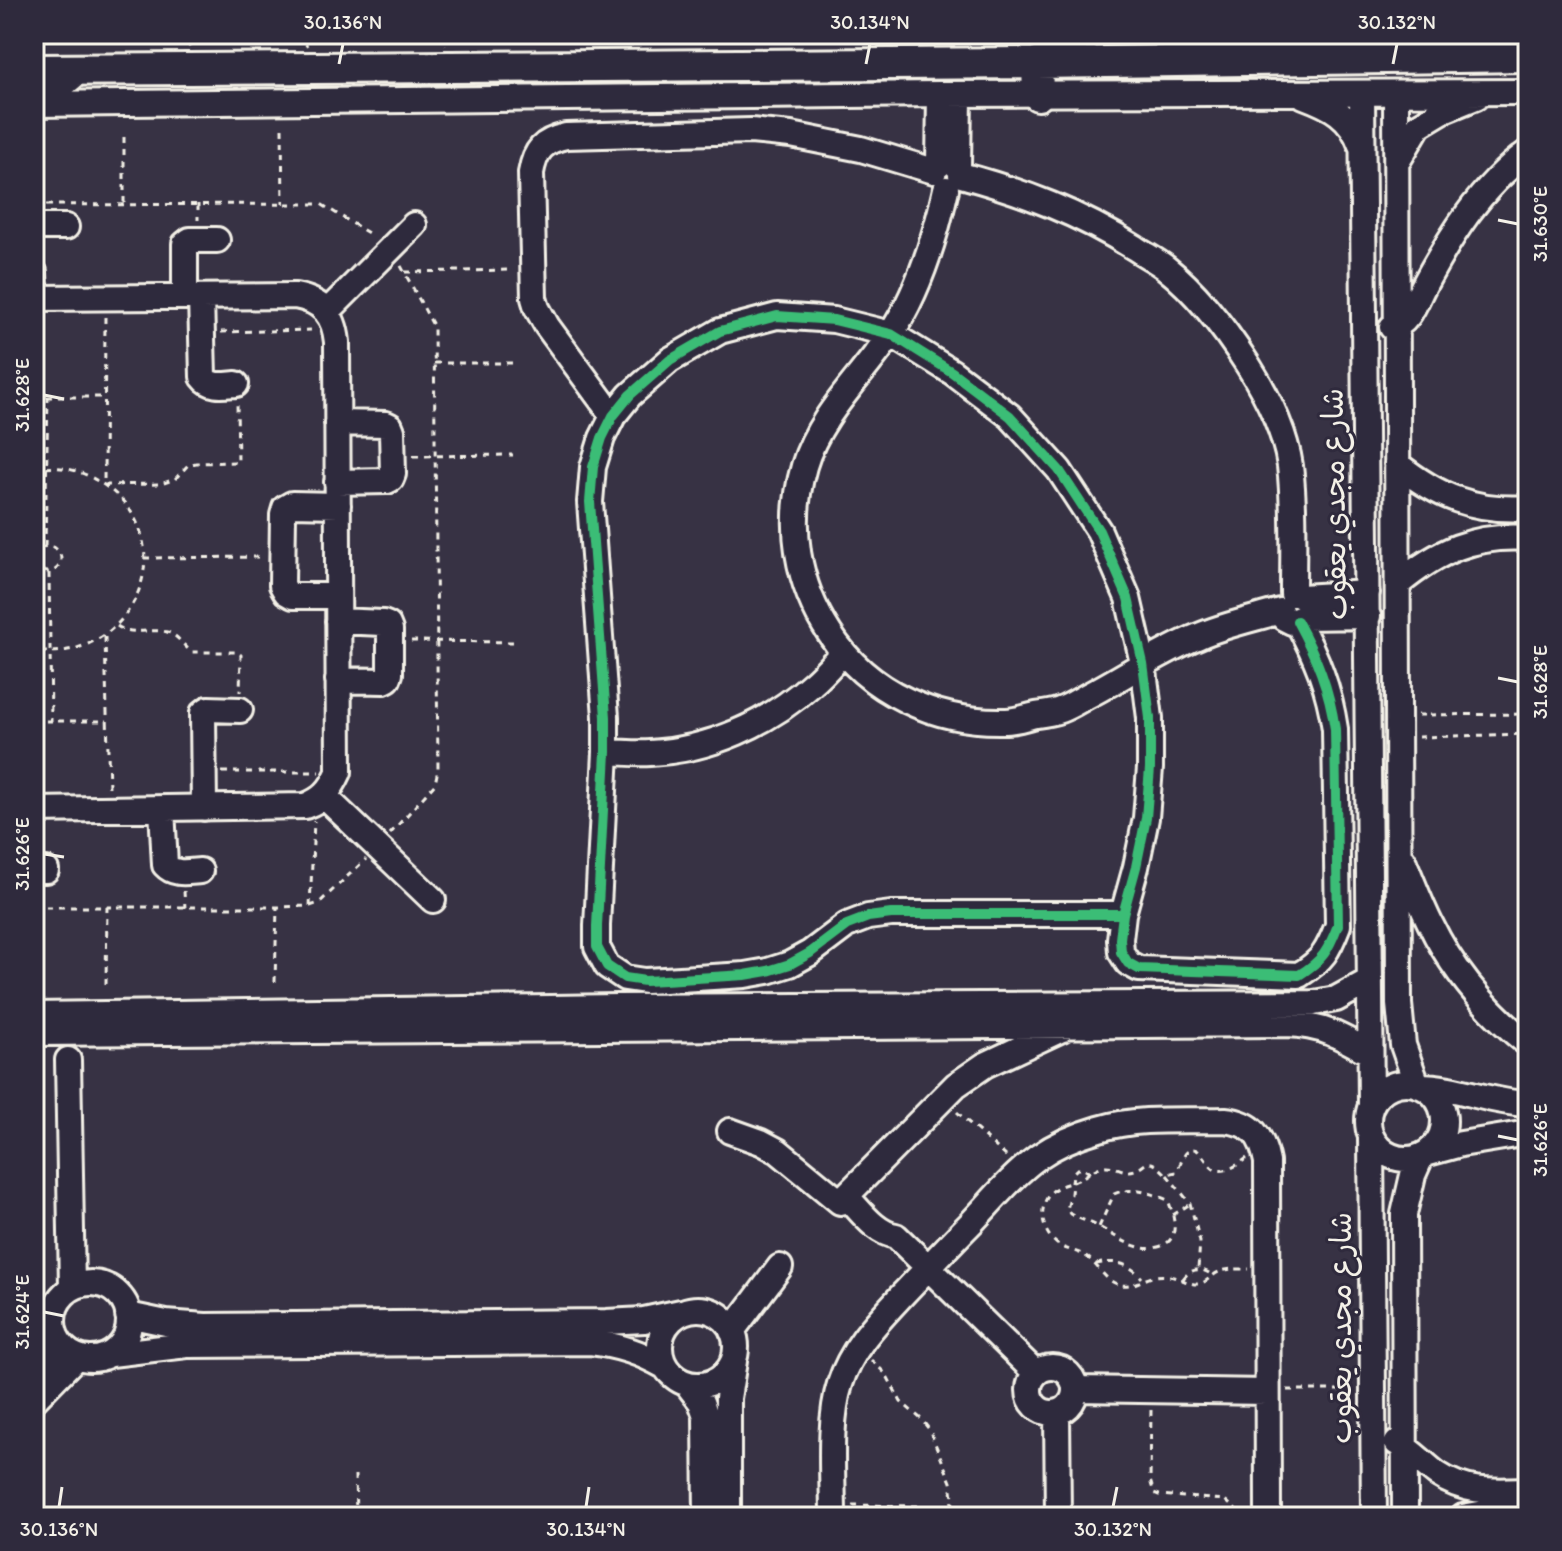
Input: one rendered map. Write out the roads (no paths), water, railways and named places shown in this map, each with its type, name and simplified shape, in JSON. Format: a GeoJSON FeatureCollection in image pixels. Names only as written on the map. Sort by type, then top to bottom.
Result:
{"type":"FeatureCollection","features":[{"type":"Feature","properties":{"kind":"main road"},"geometry":{"type":"LineString","coordinates":[[34,70],[1528,56]]}},
{"type":"Feature","properties":{"kind":"main road"},"geometry":{"type":"LineString","coordinates":[[1037,63],[1038,95]]}},
{"type":"Feature","properties":{"kind":"main road"},"geometry":{"type":"LineString","coordinates":[[35,104],[76,70]]}},
{"type":"Feature","properties":{"kind":"street"},"geometry":{"type":"LineString","coordinates":[[1294,92],[1336,110],[1356,130],[1362,148]]}},
{"type":"Feature","properties":{"kind":"street"},"geometry":{"type":"LineString","coordinates":[[1397,164],[1413,133],[1426,119],[1488,92]]}},
{"type":"Feature","properties":{"kind":"street"},"geometry":{"type":"LineString","coordinates":[[35,104],[949,94],[1528,92]]}},
{"type":"Feature","properties":{"kind":"street","name":"شارع مجدي يعقوب"},"geometry":{"type":"LineString","coordinates":[[1362,93],[1371,1106]]}},
{"type":"Feature","properties":{"kind":"street","name":"شارع مجدي يعقوب"},"geometry":{"type":"LineString","coordinates":[[1396,93],[1400,1025],[1403,1045],[1419,1085]]}},
{"type":"Feature","properties":{"kind":"street"},"geometry":{"type":"LineString","coordinates":[[949,94],[948,173],[933,245],[891,334],[825,420],[804,465],[795,514],[799,564],[815,611],[842,653],[862,673],[906,702],[956,718],[1008,721],[1059,710],[1199,636],[1295,608],[1368,605]]}},
{"type":"Feature","properties":{"kind":"street"},"geometry":{"type":"LineString","coordinates":[[613,416],[547,326],[534,298],[533,159],[541,147],[552,139],[566,136],[751,131],[791,135],[827,141],[1009,188],[1059,207],[1119,238],[1165,267],[1200,301],[1227,332],[1258,381],[1281,430],[1290,465],[1295,608],[1331,700],[1335,729],[1338,925],[1330,946],[1316,964],[1299,975],[1139,969],[1128,963],[1121,952],[1123,914],[1146,818],[1149,781],[1150,718],[1143,663],[1128,598],[1099,531],[1059,470],[1010,416],[952,372],[891,334],[834,320],[777,316],[720,331],[670,360],[630,395],[613,416],[593,467],[590,502],[606,717],[597,947],[607,966],[625,978],[645,981],[768,971],[810,953],[847,925],[868,917],[891,914],[1123,914]]}},
{"type":"Feature","properties":{"kind":"street"},"geometry":{"type":"LineString","coordinates":[[1364,327],[1397,327],[1412,309],[1458,226],[1477,201],[1528,152]]}},
{"type":"Feature","properties":{"kind":"street"},"geometry":{"type":"LineString","coordinates":[[332,321],[391,247],[414,225]]}},
{"type":"Feature","properties":{"kind":"street"},"geometry":{"type":"LineString","coordinates":[[34,229],[66,227]]}},
{"type":"Feature","properties":{"kind":"street"},"geometry":{"type":"LineString","coordinates":[[217,240],[190,240],[185,244],[201,332],[203,377],[214,385],[236,384]]}},
{"type":"Feature","properties":{"kind":"street"},"geometry":{"type":"LineString","coordinates":[[34,272],[34,298],[295,296],[318,303],[332,321],[337,423],[339,772],[330,790],[319,800],[294,808],[34,810]]}},
{"type":"Feature","properties":{"kind":"street"},"geometry":{"type":"LineString","coordinates":[[337,423],[388,425],[392,431],[393,474],[389,480],[285,508],[282,585],[289,595],[338,596]]}},
{"type":"Feature","properties":{"kind":"street"},"geometry":{"type":"LineString","coordinates":[[1397,464],[1421,483],[1449,497],[1479,506],[1528,508]]}},
{"type":"Feature","properties":{"kind":"street"},"geometry":{"type":"LineString","coordinates":[[1398,584],[1422,564],[1449,550],[1479,540],[1528,538]]}},
{"type":"Feature","properties":{"kind":"street"},"geometry":{"type":"LineString","coordinates":[[338,621],[386,623],[390,630],[390,674],[386,680],[338,680]]}},
{"type":"Feature","properties":{"kind":"street"},"geometry":{"type":"LineString","coordinates":[[606,752],[651,753],[695,747],[738,733],[777,711],[813,684],[842,653]]}},
{"type":"Feature","properties":{"kind":"street"},"geometry":{"type":"LineString","coordinates":[[204,808],[203,713],[208,709],[240,710]]}},
{"type":"Feature","properties":{"kind":"street"},"geometry":{"type":"LineString","coordinates":[[319,800],[378,848],[433,900]]}},
{"type":"Feature","properties":{"kind":"street"},"geometry":{"type":"LineString","coordinates":[[162,809],[165,865],[176,872],[200,871]]}},
{"type":"Feature","properties":{"kind":"street"},"geometry":{"type":"LineString","coordinates":[[1398,850],[1446,953],[1488,1008],[1528,1044]]}},
{"type":"Feature","properties":{"kind":"street"},"geometry":{"type":"LineString","coordinates":[[34,1033],[618,1017],[1072,1024],[1287,1013],[1336,999],[1369,981]]}},
{"type":"Feature","properties":{"kind":"street"},"geometry":{"type":"LineString","coordinates":[[34,1015],[618,1017],[1287,1013],[1370,1053]]}},
{"type":"Feature","properties":{"kind":"street"},"geometry":{"type":"LineString","coordinates":[[848,1194],[945,1095],[969,1075],[1072,1024]]}},
{"type":"Feature","properties":{"kind":"street"},"geometry":{"type":"LineString","coordinates":[[68,1060],[72,1288]]}},
{"type":"Feature","properties":{"kind":"street"},"geometry":{"type":"LineString","coordinates":[[1528,1104],[1502,1102],[1449,1088],[1395,1084],[1377,1097],[1367,1122],[1371,1138],[1378,1148],[1387,1155],[1410,1160],[1461,1144],[1528,1133]]}},
{"type":"Feature","properties":{"kind":"street"},"geometry":{"type":"LineString","coordinates":[[1405,1517],[1404,1214],[1410,1184],[1443,1130],[1443,1112],[1435,1096],[1419,1085]]}},
{"type":"Feature","properties":{"kind":"street"},"geometry":{"type":"LineString","coordinates":[[842,1511],[833,1425],[839,1386],[856,1348],[873,1326],[1021,1171],[1040,1156],[1098,1129],[1141,1122],[1236,1121],[1247,1125],[1262,1141],[1267,1162],[1268,1517]]}},
{"type":"Feature","properties":{"kind":"street"},"geometry":{"type":"LineString","coordinates":[[730,1131],[770,1146],[891,1221],[896,1236],[1036,1373]]}},
{"type":"Feature","properties":{"kind":"street","name":"شارع مجدي يعقوب"},"geometry":{"type":"LineString","coordinates":[[1371,1138],[1374,1517]]}},
{"type":"Feature","properties":{"kind":"street"},"geometry":{"type":"LineString","coordinates":[[732,1331],[780,1267]]}},
{"type":"Feature","properties":{"kind":"street"},"geometry":{"type":"LineString","coordinates":[[111,1354],[126,1337],[128,1315],[124,1303],[107,1287],[95,1283],[72,1288],[62,1296],[56,1307],[54,1331],[68,1349],[94,1360],[111,1354],[187,1345],[625,1322],[701,1308],[727,1322],[736,1340],[728,1398],[728,1517]]}},
{"type":"Feature","properties":{"kind":"street"},"geometry":{"type":"LineString","coordinates":[[664,1366],[659,1346],[661,1336],[672,1318],[681,1312]]}},
{"type":"Feature","properties":{"kind":"street"},"geometry":{"type":"LineString","coordinates":[[128,1315],[166,1323],[205,1326],[590,1342],[629,1349],[664,1366],[697,1395],[706,1416],[707,1517]]}},
{"type":"Feature","properties":{"kind":"street"},"geometry":{"type":"LineString","coordinates":[[34,1368],[68,1349]]}},
{"type":"Feature","properties":{"kind":"street"},"geometry":{"type":"LineString","coordinates":[[34,1400],[68,1349]]}},
{"type":"Feature","properties":{"kind":"street"},"geometry":{"type":"LineString","coordinates":[[687,1384],[697,1386],[715,1381],[734,1361]]}},
{"type":"Feature","properties":{"kind":"street"},"geometry":{"type":"LineString","coordinates":[[1050,1367],[1065,1370],[1076,1389],[1072,1402],[1057,1413],[1042,1411],[1032,1401],[1030,1386],[1036,1373],[1050,1367]]}},
{"type":"Feature","properties":{"kind":"street"},"geometry":{"type":"LineString","coordinates":[[1076,1389],[1267,1391]]}},
{"type":"Feature","properties":{"kind":"street"},"geometry":{"type":"LineString","coordinates":[[1057,1413],[1058,1517]]}},
{"type":"Feature","properties":{"kind":"street"},"geometry":{"type":"LineString","coordinates":[[1373,1443],[1395,1442],[1455,1484],[1486,1492],[1528,1490]]}},
{"type":"Feature","properties":{"kind":"street"},"geometry":{"type":"LineString","coordinates":[[1455,1484],[1452,1502],[1455,1517]]}},
{"type":"Feature","properties":{"kind":"street"},"geometry":{"type":"LineString","coordinates":[[1463,1517],[1528,1510]]}}]}
